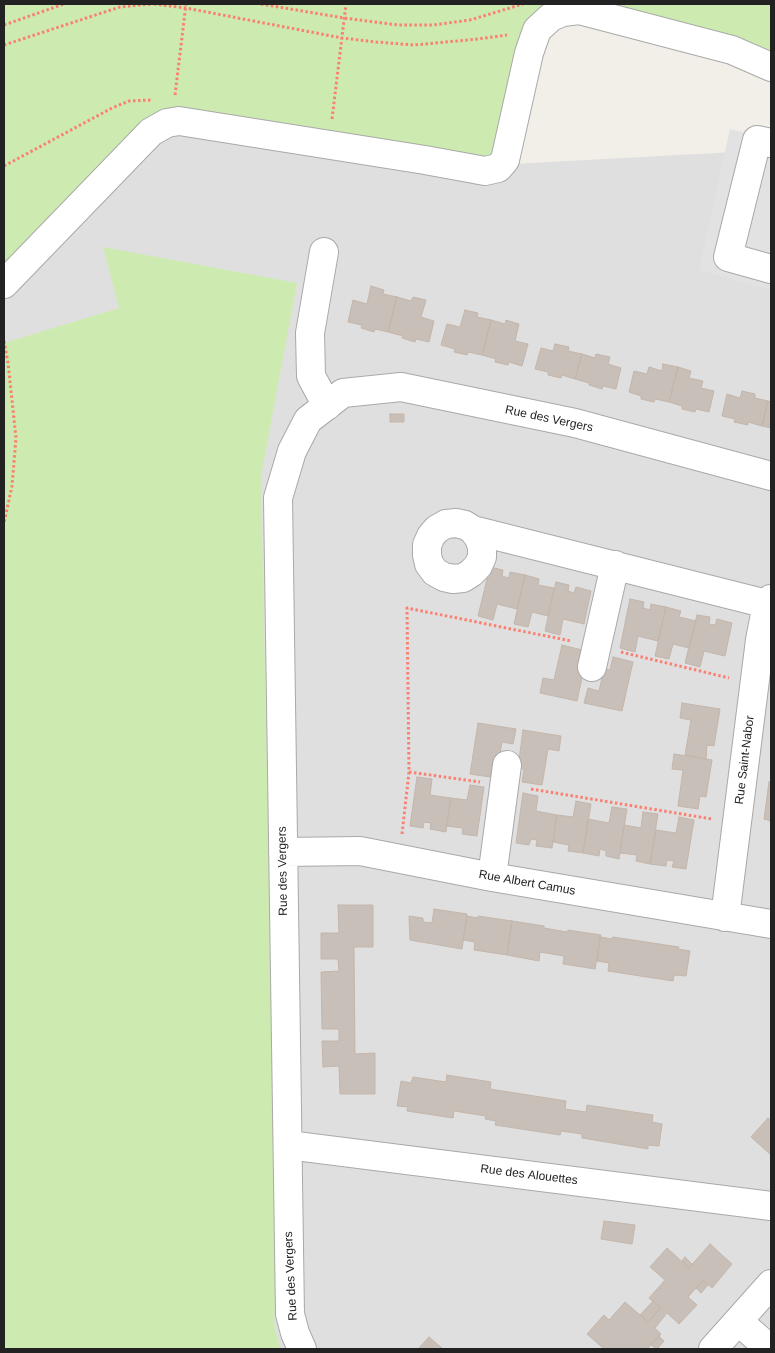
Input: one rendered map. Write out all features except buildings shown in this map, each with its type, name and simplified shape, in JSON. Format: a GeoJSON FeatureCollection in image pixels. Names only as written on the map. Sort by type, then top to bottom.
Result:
{"type":"FeatureCollection","features":[{"type":"Feature","properties":{"kind":"street"},"geometry":{"type":"LineString","coordinates":[[4,284],[151,132],[167,123],[173,113],[179,121],[485,171],[498,168],[505,160],[529,53],[537,30],[551,18],[563,12],[579,10],[732,50],[771,67]]}},
{"type":"Feature","properties":{"kind":"street"},"geometry":{"type":"LineString","coordinates":[[771,143],[756,140],[728,257],[771,268]]}},
{"type":"Feature","properties":{"kind":"street"},"geometry":{"type":"LineString","coordinates":[[324,252],[310,333],[311,376],[326,406]]}},
{"type":"Feature","properties":{"kind":"street","name":"Rue des Vergers"},"geometry":{"type":"LineString","coordinates":[[302,1349],[290,1314],[278,498],[292,452],[308,420],[343,393],[401,388],[575,423],[771,476]]}},
{"type":"Feature","properties":{"kind":"street","name":"Rue Saint-Nabor"},"geometry":{"type":"LineString","coordinates":[[484,532],[769,601],[760,640],[725,917]]}},
{"type":"Feature","properties":{"kind":"street"},"geometry":{"type":"LineString","coordinates":[[594,657],[615,565]]}},
{"type":"Feature","properties":{"kind":"street"},"geometry":{"type":"LineString","coordinates":[[492,877],[506,775]]}},
{"type":"Feature","properties":{"kind":"street","name":"Rue Albert Camus"},"geometry":{"type":"LineString","coordinates":[[283,852],[360,851],[492,877],[771,924]]}},
{"type":"Feature","properties":{"kind":"street","name":"Rue des Alouettes"},"geometry":{"type":"LineString","coordinates":[[288,1144],[771,1206]]}},
{"type":"Feature","properties":{"kind":"street"},"geometry":{"type":"LineString","coordinates":[[713,1349],[771,1284]]}},
{"type":"Feature","properties":{"kind":"street"},"geometry":{"type":"LineString","coordinates":[[738,1321],[770,1349]]}},
{"type":"Feature","properties":{"kind":"path"},"geometry":{"type":"LineString","coordinates":[[4,25],[64,4]]}},
{"type":"Feature","properties":{"kind":"path"},"geometry":{"type":"LineString","coordinates":[[4,45],[120,7],[153,4],[186,8],[342,38],[414,45],[478,39],[537,30]]}},
{"type":"Feature","properties":{"kind":"path"},"geometry":{"type":"LineString","coordinates":[[4,166],[112,108],[129,101],[145,100],[173,113],[186,4]]}},
{"type":"Feature","properties":{"kind":"path"},"geometry":{"type":"LineString","coordinates":[[261,4],[398,25],[433,25],[470,20],[523,4]]}},
{"type":"Feature","properties":{"kind":"path"},"geometry":{"type":"LineString","coordinates":[[329,145],[346,4]]}},
{"type":"Feature","properties":{"kind":"path"},"geometry":{"type":"LineString","coordinates":[[4,341],[16,438],[12,486],[4,523]]}},
{"type":"Feature","properties":{"kind":"path"},"geometry":{"type":"LineString","coordinates":[[400,858],[409,772],[407,608],[594,657],[754,684]]}},
{"type":"Feature","properties":{"kind":"path"},"geometry":{"type":"LineString","coordinates":[[409,772],[506,775],[737,823]]}},
{"type":"Feature","properties":{"kind":"shaded area"},"geometry":{"type":"Polygon","coordinates":[[[157,113],[494,165],[771,150],[771,1349],[4,1349],[4,287],[157,113]]]}},
{"type":"Feature","properties":{"kind":"shaded area"},"geometry":{"type":"Polygon","coordinates":[[[730,129],[771,139],[771,290],[699,270],[730,129]]]}},
{"type":"Feature","properties":{"kind":"green space"},"geometry":{"type":"Polygon","coordinates":[[[4,4],[546,4],[494,165],[157,113],[4,287],[4,4]]]}},
{"type":"Feature","properties":{"kind":"green space"},"geometry":{"type":"Polygon","coordinates":[[[591,4],[771,4],[771,54],[591,4]]]}},
{"type":"Feature","properties":{"kind":"green space"},"geometry":{"type":"Polygon","coordinates":[[[103,247],[297,283],[261,476],[277,1271],[274,1323],[280,1349],[4,1349],[4,343],[119,308],[103,247]]]}}]}
